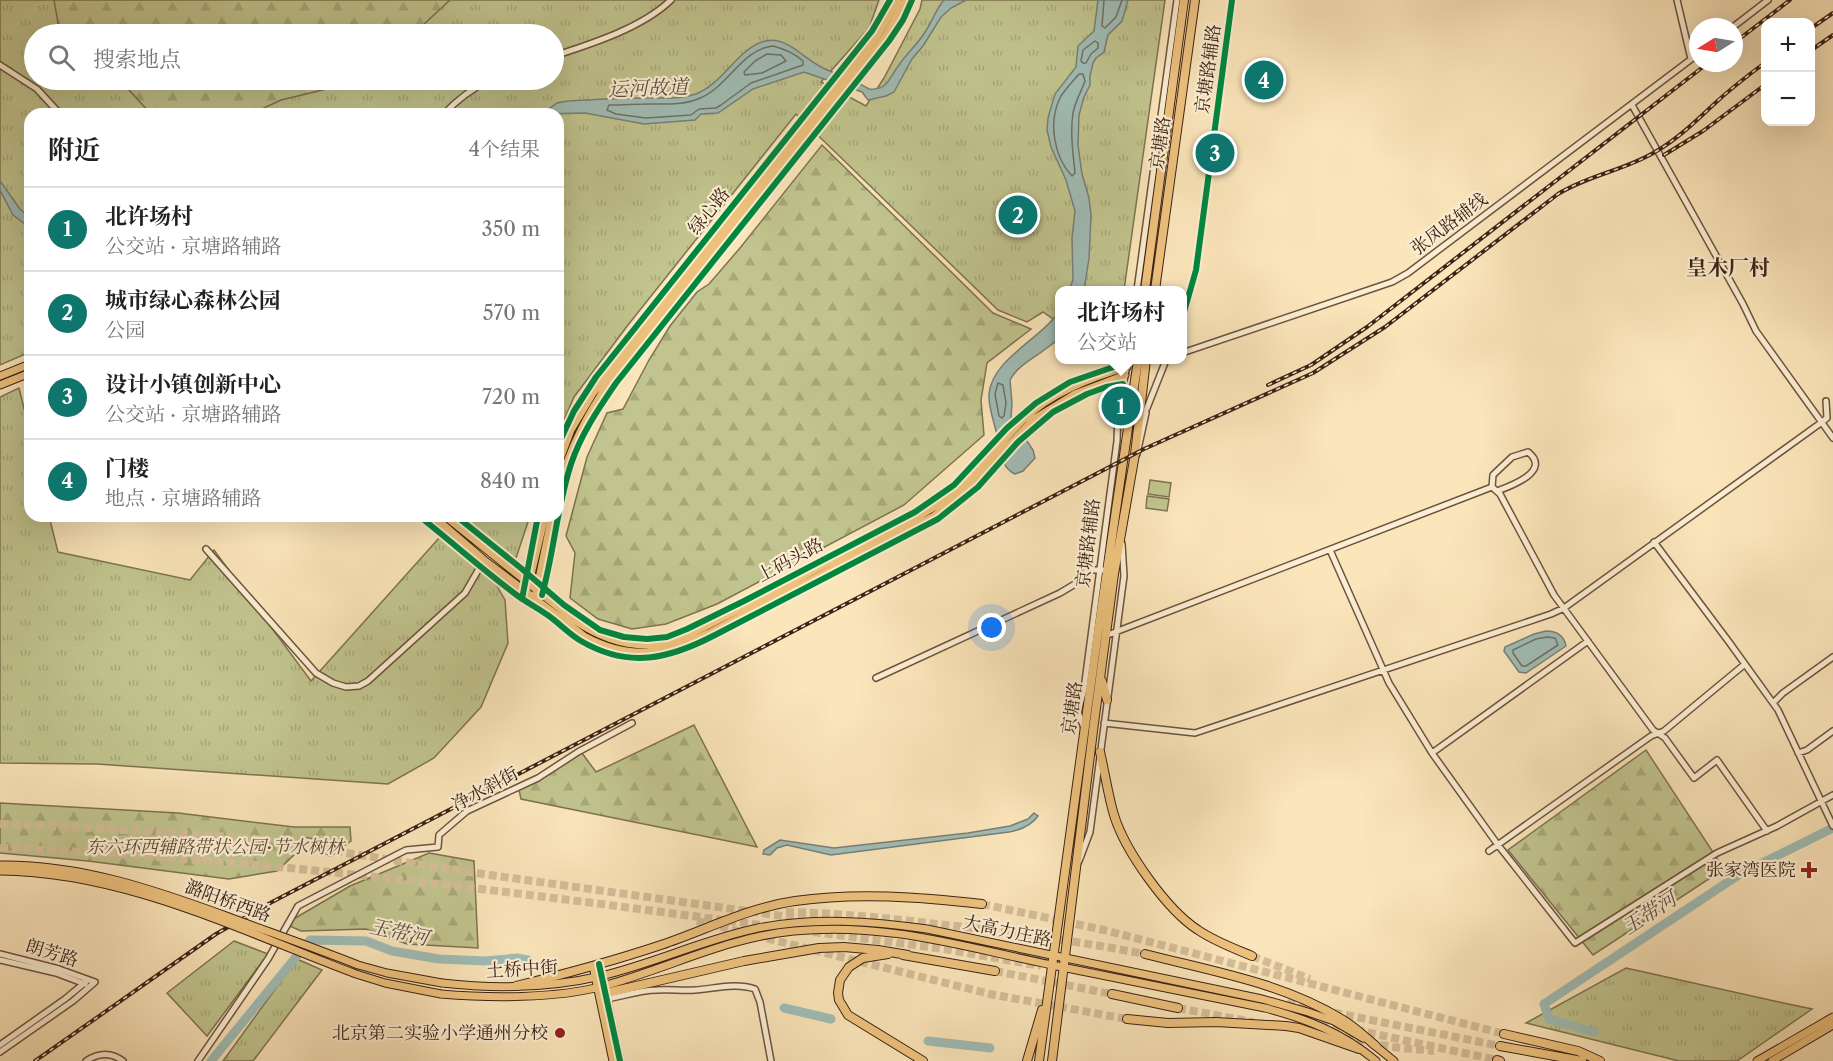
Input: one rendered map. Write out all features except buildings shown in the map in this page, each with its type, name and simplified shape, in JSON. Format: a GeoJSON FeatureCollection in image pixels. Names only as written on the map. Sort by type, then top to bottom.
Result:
{"type":"FeatureCollection","features":[{"type":"Feature","properties":{"kind":"highway","name":"京塘路"},"geometry":{"type":"LineString","coordinates":[[1146,286],[1184,0]]}},
{"type":"Feature","properties":{"kind":"highway","name":"京塘路"},"geometry":{"type":"LineString","coordinates":[[1156,286],[1195,0]]}},
{"type":"Feature","properties":{"kind":"highway","name":"京塘路"},"geometry":{"type":"LineString","coordinates":[[1039,1061],[1097,639],[1104,569],[1137,364]]}},
{"type":"Feature","properties":{"kind":"highway","name":"京塘路"},"geometry":{"type":"LineString","coordinates":[[1052,1061],[1101,675],[1146,364]]}},
{"type":"Feature","properties":{"kind":"highway"},"geometry":{"type":"LineString","coordinates":[[1101,675],[1107,700]]}},
{"type":"Feature","properties":{"kind":"highway"},"geometry":{"type":"LineString","coordinates":[[1100,752],[1114,816],[1122,836],[1156,886],[1174,910],[1196,929],[1216,941],[1252,956]]}},
{"type":"Feature","properties":{"kind":"highway"},"geometry":{"type":"LineString","coordinates":[[516,986],[663,944],[736,915],[794,901],[876,896],[921,897],[982,904]]}},
{"type":"Feature","properties":{"kind":"highway"},"geometry":{"type":"LineString","coordinates":[[604,991],[744,960],[819,948],[867,949],[995,971]]}},
{"type":"Feature","properties":{"kind":"highway"},"geometry":{"type":"LineString","coordinates":[[908,955],[884,954],[863,957],[844,973],[840,980],[838,993],[842,1008],[848,1015],[923,1061]]}},
{"type":"Feature","properties":{"kind":"highway"},"geometry":{"type":"LineString","coordinates":[[1145,954],[1259,983],[1304,1000],[1343,1020],[1376,1046]]}},
{"type":"Feature","properties":{"kind":"highway"},"geometry":{"type":"LineString","coordinates":[[1027,1061],[1049,986]]}},
{"type":"Feature","properties":{"kind":"highway"},"geometry":{"type":"LineString","coordinates":[[1112,994],[1178,1008]]}},
{"type":"Feature","properties":{"kind":"highway"},"geometry":{"type":"LineString","coordinates":[[1127,1019],[1168,1023],[1216,1022],[1286,1026],[1299,1028],[1359,1049]]}},
{"type":"Feature","properties":{"kind":"highway"},"geometry":{"type":"LineString","coordinates":[[1504,1034],[1578,1051],[1600,1061]]}},
{"type":"Feature","properties":{"kind":"highway"},"geometry":{"type":"LineString","coordinates":[[1500,1046],[1582,1061]]}},
{"type":"Feature","properties":{"kind":"main road","name":"绿心路"},"geometry":{"type":"LineString","coordinates":[[564,449],[592,393],[873,41],[898,0]]}},
{"type":"Feature","properties":{"kind":"main road","name":"绿心路"},"geometry":{"type":"LineString","coordinates":[[564,472],[575,439],[612,378],[885,37],[906,0]]}},
{"type":"Feature","properties":{"kind":"main road","name":"上码头路"},"geometry":{"type":"LineString","coordinates":[[901,529],[957,489],[1025,418],[1051,399],[1125,364]]}},
{"type":"Feature","properties":{"kind":"main road"},"geometry":{"type":"LineString","coordinates":[[0,376],[24,366]]}},
{"type":"Feature","properties":{"kind":"main road"},"geometry":{"type":"LineString","coordinates":[[0,385],[24,375]]}},
{"type":"Feature","properties":{"kind":"main road","name":"上码头路"},"geometry":{"type":"LineString","coordinates":[[440,522],[484,560],[529,584],[536,595],[584,636],[609,648],[639,653],[663,651],[689,643],[901,529],[934,516],[966,491],[1034,419],[1074,394],[1125,375]]}},
{"type":"Feature","properties":{"kind":"main road","name":"上码头路"},"geometry":{"type":"LineString","coordinates":[[452,522],[528,594],[536,595]]}},
{"type":"Feature","properties":{"kind":"main road"},"geometry":{"type":"LineString","coordinates":[[528,594],[544,522]]}},
{"type":"Feature","properties":{"kind":"main road"},"geometry":{"type":"LineString","coordinates":[[536,595],[551,522]]}},
{"type":"Feature","properties":{"kind":"main road","name":"潞阳桥西路"},"geometry":{"type":"LineString","coordinates":[[0,865],[55,868],[104,876],[157,891],[358,965],[442,983]]}},
{"type":"Feature","properties":{"kind":"main road","name":"潞阳桥西路"},"geometry":{"type":"LineString","coordinates":[[0,871],[55,874],[124,889],[188,909],[356,974],[394,985],[441,994],[490,997],[604,991]]}},
{"type":"Feature","properties":{"kind":"main road","name":"大高力庄路"},"geometry":{"type":"LineString","coordinates":[[599,976],[757,928],[800,922],[834,921],[911,927],[1262,999],[1334,1021],[1376,1046],[1394,1061]]}},
{"type":"Feature","properties":{"kind":"main road","name":"大高力庄路"},"geometry":{"type":"LineString","coordinates":[[604,991],[734,943],[792,931],[862,929],[898,932],[1300,1017],[1327,1028],[1376,1061]]}},
{"type":"Feature","properties":{"kind":"main road"},"geometry":{"type":"LineString","coordinates":[[596,965],[620,1061]]}},
{"type":"Feature","properties":{"kind":"main road","name":"土桥中街"},"geometry":{"type":"LineString","coordinates":[[442,983],[489,987],[516,986],[556,983],[599,976]]}},
{"type":"Feature","properties":{"kind":"main road"},"geometry":{"type":"LineString","coordinates":[[604,991],[613,1061]]}},
{"type":"Feature","properties":{"kind":"main road"},"geometry":{"type":"LineString","coordinates":[[1757,1061],[1833,1017]]}},
{"type":"Feature","properties":{"kind":"main road"},"geometry":{"type":"LineString","coordinates":[[1772,1061],[1833,1025]]}},
{"type":"Feature","properties":{"kind":"street"},"geometry":{"type":"LineString","coordinates":[[564,52],[616,34],[646,18],[671,0]]}},
{"type":"Feature","properties":{"kind":"street"},"geometry":{"type":"LineString","coordinates":[[1138,286],[1177,0]]}},
{"type":"Feature","properties":{"kind":"street","name":"京塘路辅路"},"geometry":{"type":"LineString","coordinates":[[1187,302],[1196,270],[1232,0]]}},
{"type":"Feature","properties":{"kind":"street"},"geometry":{"type":"LineString","coordinates":[[1677,0],[1689,51]]}},
{"type":"Feature","properties":{"kind":"street"},"geometry":{"type":"LineString","coordinates":[[1743,19],[1767,0]]}},
{"type":"Feature","properties":{"kind":"street","name":"张凤路辅线"},"geometry":{"type":"LineString","coordinates":[[1187,351],[1392,282],[1417,266],[1689,61]]}},
{"type":"Feature","properties":{"kind":"street"},"geometry":{"type":"LineString","coordinates":[[0,65],[24,81]]}},
{"type":"Feature","properties":{"kind":"street"},"geometry":{"type":"LineString","coordinates":[[38,90],[54,108]]}},
{"type":"Feature","properties":{"kind":"street"},"geometry":{"type":"LineString","coordinates":[[451,108],[472,90]]}},
{"type":"Feature","properties":{"kind":"street"},"geometry":{"type":"LineString","coordinates":[[1632,105],[1756,331],[1833,438]]}},
{"type":"Feature","properties":{"kind":"street","name":"京塘路辅路"},"geometry":{"type":"LineString","coordinates":[[1084,729],[1078,712],[1104,569],[1118,412],[1127,364]]}},
{"type":"Feature","properties":{"kind":"street"},"geometry":{"type":"LineString","coordinates":[[1139,422],[1164,364]]}},
{"type":"Feature","properties":{"kind":"street"},"geometry":{"type":"LineString","coordinates":[[1104,723],[1195,733],[1564,608],[1822,422],[1827,418],[1826,401]]}},
{"type":"Feature","properties":{"kind":"street"},"geometry":{"type":"LineString","coordinates":[[1133,464],[1141,444],[1147,408]]}},
{"type":"Feature","properties":{"kind":"street"},"geometry":{"type":"LineString","coordinates":[[1097,639],[1330,550],[1495,489],[1526,479],[1535,462],[1534,456],[1528,452],[1512,457],[1493,475],[1495,489],[1554,595],[1653,730],[1665,738],[1694,778],[1717,760],[1767,831]]}},
{"type":"Feature","properties":{"kind":"street","name":"京塘路辅路"},"geometry":{"type":"LineString","coordinates":[[1076,871],[1090,832],[1124,576],[1121,535]]}},
{"type":"Feature","properties":{"kind":"street"},"geometry":{"type":"LineString","coordinates":[[1654,542],[1773,703],[1833,826]]}},
{"type":"Feature","properties":{"kind":"street"},"geometry":{"type":"LineString","coordinates":[[206,549],[311,668],[333,683],[346,687],[359,686],[368,681],[465,593],[484,560]]}},
{"type":"Feature","properties":{"kind":"street"},"geometry":{"type":"LineString","coordinates":[[1330,550],[1389,683],[1432,753],[1498,845],[1575,943],[1717,853],[1767,831],[1833,795]]}},
{"type":"Feature","properties":{"kind":"street"},"geometry":{"type":"LineString","coordinates":[[876,678],[1060,593],[1075,584],[1087,570],[1104,569]]}},
{"type":"Feature","properties":{"kind":"street"},"geometry":{"type":"LineString","coordinates":[[1432,753],[1587,641]]}},
{"type":"Feature","properties":{"kind":"street"},"geometry":{"type":"LineString","coordinates":[[1773,703],[1783,693],[1833,657]]}},
{"type":"Feature","properties":{"kind":"street"},"geometry":{"type":"LineString","coordinates":[[1489,851],[1651,736],[1664,731],[1746,664]]}},
{"type":"Feature","properties":{"kind":"street","name":"净水斜街"},"geometry":{"type":"LineString","coordinates":[[198,1061],[268,959],[302,903],[406,850],[438,847],[440,834],[467,811],[538,778],[578,752],[633,723]]}},
{"type":"Feature","properties":{"kind":"street"},"geometry":{"type":"LineString","coordinates":[[1798,753],[1807,750],[1833,731]]}},
{"type":"Feature","properties":{"kind":"street","name":"朗芳路"},"geometry":{"type":"LineString","coordinates":[[0,954],[59,969],[89,983]]}},
{"type":"Feature","properties":{"kind":"street","name":"朗芳路"},"geometry":{"type":"LineString","coordinates":[[0,960],[89,983]]}},
{"type":"Feature","properties":{"kind":"street"},"geometry":{"type":"LineString","coordinates":[[0,1045],[89,983]]}},
{"type":"Feature","properties":{"kind":"street"},"geometry":{"type":"LineString","coordinates":[[0,1052],[73,1001],[89,983]]}},
{"type":"Feature","properties":{"kind":"street"},"geometry":{"type":"LineString","coordinates":[[604,991],[686,990],[747,986],[758,994],[771,1061]]}},
{"type":"Feature","properties":{"kind":"street"},"geometry":{"type":"LineString","coordinates":[[86,1061],[99,1055],[115,1055],[123,1061]]}},
{"type":"Feature","properties":{"kind":"green space"},"geometry":{"type":"Polygon","coordinates":[[[0,0],[879,0],[869,28],[821,82],[866,106],[884,78],[920,9],[922,0],[1165,0],[1125,286],[1055,286],[1055,320],[1043,312],[1027,322],[998,310],[796,114],[628,325],[574,397],[564,420],[564,108],[24,108],[24,355],[0,365],[0,0]]]}},
{"type":"Feature","properties":{"kind":"green space"},"geometry":{"type":"Polygon","coordinates":[[[54,0],[450,0],[424,24],[58,24],[54,0]]]}},
{"type":"Feature","properties":{"kind":"green space"},"geometry":{"type":"Polygon","coordinates":[[[129,90],[322,90],[281,100],[264,108],[146,108],[129,90]]]}},
{"type":"Feature","properties":{"kind":"green space"},"geometry":{"type":"Polygon","coordinates":[[[822,145],[993,313],[1031,329],[987,363],[981,400],[984,435],[904,505],[717,604],[666,624],[632,629],[598,619],[570,598],[575,553],[566,536],[587,457],[607,413],[623,409],[670,326],[697,292],[709,284],[740,248],[822,145]]]}},
{"type":"Feature","properties":{"kind":"green space"},"geometry":{"type":"Polygon","coordinates":[[[19,388],[24,408],[24,522],[50,522],[58,552],[190,580],[214,550],[311,681],[440,537],[486,567],[505,600],[508,643],[481,707],[434,758],[388,784],[97,764],[0,763],[0,397],[19,388]]]}},
{"type":"Feature","properties":{"kind":"green space"},"geometry":{"type":"Polygon","coordinates":[[[1150,480],[1171,483],[1169,497],[1148,494],[1150,480]]]}},
{"type":"Feature","properties":{"kind":"green space"},"geometry":{"type":"Polygon","coordinates":[[[1147,496],[1169,499],[1167,511],[1146,508],[1147,496]]]}},
{"type":"Feature","properties":{"kind":"green space"},"geometry":{"type":"Polygon","coordinates":[[[468,522],[528,522],[516,558],[496,546],[468,522]]]}},
{"type":"Feature","properties":{"kind":"green space"},"geometry":{"type":"Polygon","coordinates":[[[694,725],[757,847],[521,799],[519,790],[582,753],[596,772],[694,725]]]}},
{"type":"Feature","properties":{"kind":"green space"},"geometry":{"type":"Polygon","coordinates":[[[1646,750],[1724,869],[1593,955],[1508,850],[1646,750]]]}},
{"type":"Feature","properties":{"kind":"green space","name":"东六环西辅路带状公园·节水树林"},"geometry":{"type":"Polygon","coordinates":[[[0,803],[178,813],[294,827],[350,827],[351,841],[330,856],[320,850],[324,841],[304,837],[295,854],[277,871],[229,879],[88,861],[0,853],[0,803]]]}},
{"type":"Feature","properties":{"kind":"green space"},"geometry":{"type":"Polygon","coordinates":[[[429,853],[474,861],[478,948],[407,944],[366,929],[301,931],[285,924],[350,886],[429,853]]]}},
{"type":"Feature","properties":{"kind":"green space"},"geometry":{"type":"Polygon","coordinates":[[[234,941],[268,954],[207,1036],[167,993],[234,941]]]}},
{"type":"Feature","properties":{"kind":"green space"},"geometry":{"type":"Polygon","coordinates":[[[297,959],[322,970],[253,1061],[223,1061],[297,959]]]}},
{"type":"Feature","properties":{"kind":"green space"},"geometry":{"type":"Polygon","coordinates":[[[1626,968],[1812,1009],[1737,1061],[1679,1061],[1526,1023],[1626,968]]]}},
{"type":"Feature","properties":{"kind":"water"},"geometry":{"type":"Polygon","coordinates":[[[944,0],[966,0],[951,8],[941,17],[912,59],[894,92],[886,96],[868,100],[862,92],[804,72],[753,89],[718,113],[701,114],[695,120],[644,124],[585,113],[564,113],[564,108],[550,108],[557,103],[568,101],[674,98],[696,94],[716,81],[756,44],[767,41],[785,44],[823,68],[869,89],[880,88],[888,82],[922,36],[944,0]]]}},
{"type":"Feature","properties":{"kind":"water"},"geometry":{"type":"Polygon","coordinates":[[[1098,0],[1128,0],[1122,21],[1108,35],[1104,52],[1093,63],[1090,85],[1079,115],[1078,145],[1091,215],[1089,258],[1085,286],[1071,286],[1073,280],[1072,238],[1075,211],[1066,180],[1051,147],[1047,130],[1048,118],[1055,94],[1076,67],[1078,46],[1094,31],[1098,0]]]}},
{"type":"Feature","properties":{"kind":"water"},"geometry":{"type":"Polygon","coordinates":[[[0,181],[24,212],[24,223],[13,215],[0,190],[0,181]]]}},
{"type":"Feature","properties":{"kind":"water"},"geometry":{"type":"Polygon","coordinates":[[[1055,317],[1055,341],[1019,368],[1010,380],[1011,417],[1033,450],[1035,458],[1023,471],[1015,474],[1004,464],[1001,454],[990,405],[989,394],[992,381],[1008,360],[1055,317]]]}},
{"type":"Feature","properties":{"kind":"water"},"geometry":{"type":"Polygon","coordinates":[[[1546,631],[1559,634],[1566,646],[1526,673],[1519,672],[1504,651],[1505,647],[1546,631]]]}},
{"type":"Feature","properties":{"kind":"water"},"geometry":{"type":"Polygon","coordinates":[[[1034,813],[1038,816],[1029,825],[1009,832],[831,855],[787,845],[777,848],[770,855],[763,854],[764,850],[780,840],[834,848],[1010,826],[1028,819],[1034,813]]]}},
{"type":"Feature","properties":{"kind":"waterway","name":"玉带河"},"geometry":{"type":"LineString","coordinates":[[1594,1032],[1549,1019],[1544,1004],[1740,874],[1833,828]]}},
{"type":"Feature","properties":{"kind":"waterway","name":"玉带河"},"geometry":{"type":"LineString","coordinates":[[211,1061],[310,940],[366,941],[392,951],[439,959],[485,961],[517,958],[528,960]]}},
{"type":"Feature","properties":{"kind":"waterway","name":"玉带河"},"geometry":{"type":"LineString","coordinates":[[784,1008],[831,1019]]}},
{"type":"Feature","properties":{"kind":"waterway","name":"玉带河"},"geometry":{"type":"LineString","coordinates":[[928,1041],[990,1048]]}},
{"type":"Feature","properties":{"kind":"tunnel"},"geometry":{"type":"LineString","coordinates":[[0,824],[249,838],[483,874],[811,920]]}},
{"type":"Feature","properties":{"kind":"tunnel"},"geometry":{"type":"LineString","coordinates":[[0,848],[100,853],[300,869],[500,891],[798,930]]}},
{"type":"Feature","properties":{"kind":"tunnel"},"geometry":{"type":"LineString","coordinates":[[982,904],[1104,930],[1504,1034]]}},
{"type":"Feature","properties":{"kind":"tunnel"},"geometry":{"type":"LineString","coordinates":[[786,912],[862,916],[1015,933],[1145,954]]}},
{"type":"Feature","properties":{"kind":"tunnel"},"geometry":{"type":"LineString","coordinates":[[697,921],[990,994],[1127,1019]]}},
{"type":"Feature","properties":{"kind":"tunnel"},"geometry":{"type":"LineString","coordinates":[[832,923],[858,928]]}},
{"type":"Feature","properties":{"kind":"tunnel"},"geometry":{"type":"LineString","coordinates":[[813,932],[944,949],[1041,966]]}},
{"type":"Feature","properties":{"kind":"tunnel"},"geometry":{"type":"LineString","coordinates":[[986,948],[1048,957]]}},
{"type":"Feature","properties":{"kind":"tunnel"},"geometry":{"type":"LineString","coordinates":[[1252,956],[1310,979]]}},
{"type":"Feature","properties":{"kind":"tunnel"},"geometry":{"type":"LineString","coordinates":[[995,971],[1112,994]]}},
{"type":"Feature","properties":{"kind":"tunnel"},"geometry":{"type":"LineString","coordinates":[[1287,1003],[1500,1046]]}},
{"type":"Feature","properties":{"kind":"tunnel"},"geometry":{"type":"LineString","coordinates":[[1178,1008],[1253,1022]]}},
{"type":"Feature","properties":{"kind":"tunnel"},"geometry":{"type":"LineString","coordinates":[[1309,1020],[1344,1028]]}},
{"type":"Feature","properties":{"kind":"tunnel"},"geometry":{"type":"LineString","coordinates":[[1356,1030],[1497,1060]]}},
{"type":"Feature","properties":{"kind":"tunnel"},"geometry":{"type":"LineString","coordinates":[[1345,1038],[1392,1047],[1434,1051]]}},
{"type":"Feature","properties":{"kind":"railway"},"geometry":{"type":"LineString","coordinates":[[1743,36],[1790,0]]}},
{"type":"Feature","properties":{"kind":"railway"},"geometry":{"type":"LineString","coordinates":[[1815,26],[1833,13]]}},
{"type":"Feature","properties":{"kind":"railway"},"geometry":{"type":"LineString","coordinates":[[1815,48],[1833,35]]}},
{"type":"Feature","properties":{"kind":"railway"},"geometry":{"type":"LineString","coordinates":[[35,1061],[216,934],[272,902],[1144,449],[1313,373],[1385,327],[1558,194],[1643,158],[1670,142],[1761,66]]}},
{"type":"Feature","properties":{"kind":"railway"},"geometry":{"type":"LineString","coordinates":[[1268,385],[1311,365],[1367,327],[1696,72]]}},
{"type":"Feature","properties":{"kind":"railway"},"geometry":{"type":"LineString","coordinates":[[1664,155],[1703,131],[1761,88]]}},
{"type":"Feature","properties":{"kind":"cycle path"},"geometry":{"type":"LineString","coordinates":[[564,432],[574,411],[596,377],[872,31],[890,0]]}},
{"type":"Feature","properties":{"kind":"cycle path"},"geometry":{"type":"LineString","coordinates":[[564,489],[580,442],[616,383],[889,41],[903,20],[912,0]]}},
{"type":"Feature","properties":{"kind":"cycle path"},"geometry":{"type":"LineString","coordinates":[[1187,302],[1196,270],[1232,0]]}},
{"type":"Feature","properties":{"kind":"cycle path"},"geometry":{"type":"LineString","coordinates":[[463,522],[564,605],[600,630],[624,637],[647,639],[667,637],[744,601],[915,512],[954,485],[1007,428],[1036,403],[1070,382],[1122,364]]}},
{"type":"Feature","properties":{"kind":"cycle path"},"geometry":{"type":"LineString","coordinates":[[426,522],[505,586],[581,641],[599,650],[632,658],[665,655],[715,635],[938,519],[978,487],[1018,442],[1053,412],[1087,394],[1123,384]]}},
{"type":"Feature","properties":{"kind":"cycle path"},"geometry":{"type":"LineString","coordinates":[[522,599],[537,522]]}},
{"type":"Feature","properties":{"kind":"cycle path"},"geometry":{"type":"LineString","coordinates":[[542,595],[557,522]]}},
{"type":"Feature","properties":{"kind":"cycle path"},"geometry":{"type":"LineString","coordinates":[[599,964],[620,1061]]}},
{"type":"Feature","properties":{"kind":"place","name":"门楼"},"geometry":{"type":"Point","coordinates":[1264,80]}},
{"type":"Feature","properties":{"kind":"place","name":"设计小镇创新中心"},"geometry":{"type":"Point","coordinates":[1215,153]}},
{"type":"Feature","properties":{"kind":"place","name":"城市绿心森林公园"},"geometry":{"type":"Point","coordinates":[1018,215]}},
{"type":"Feature","properties":{"kind":"place","name":"北许场村"},"geometry":{"type":"Point","coordinates":[1121,406]}},
{"type":"Feature","properties":{"kind":"place","name":"张家湾医院"},"geometry":{"type":"Point","coordinates":[1809,870]}},
{"type":"Feature","properties":{"kind":"place","name":"北京第二实验小学通州分校"},"geometry":{"type":"Point","coordinates":[560,1033]}},
{"type":"Feature","properties":{"kind":"district","name":"皇木厂村"},"geometry":{"type":"Point","coordinates":[1728,268]}},
{"type":"Feature","properties":{"kind":"water label","name":"运河故道"},"geometry":{"type":"Point","coordinates":[648,88]}}]}
